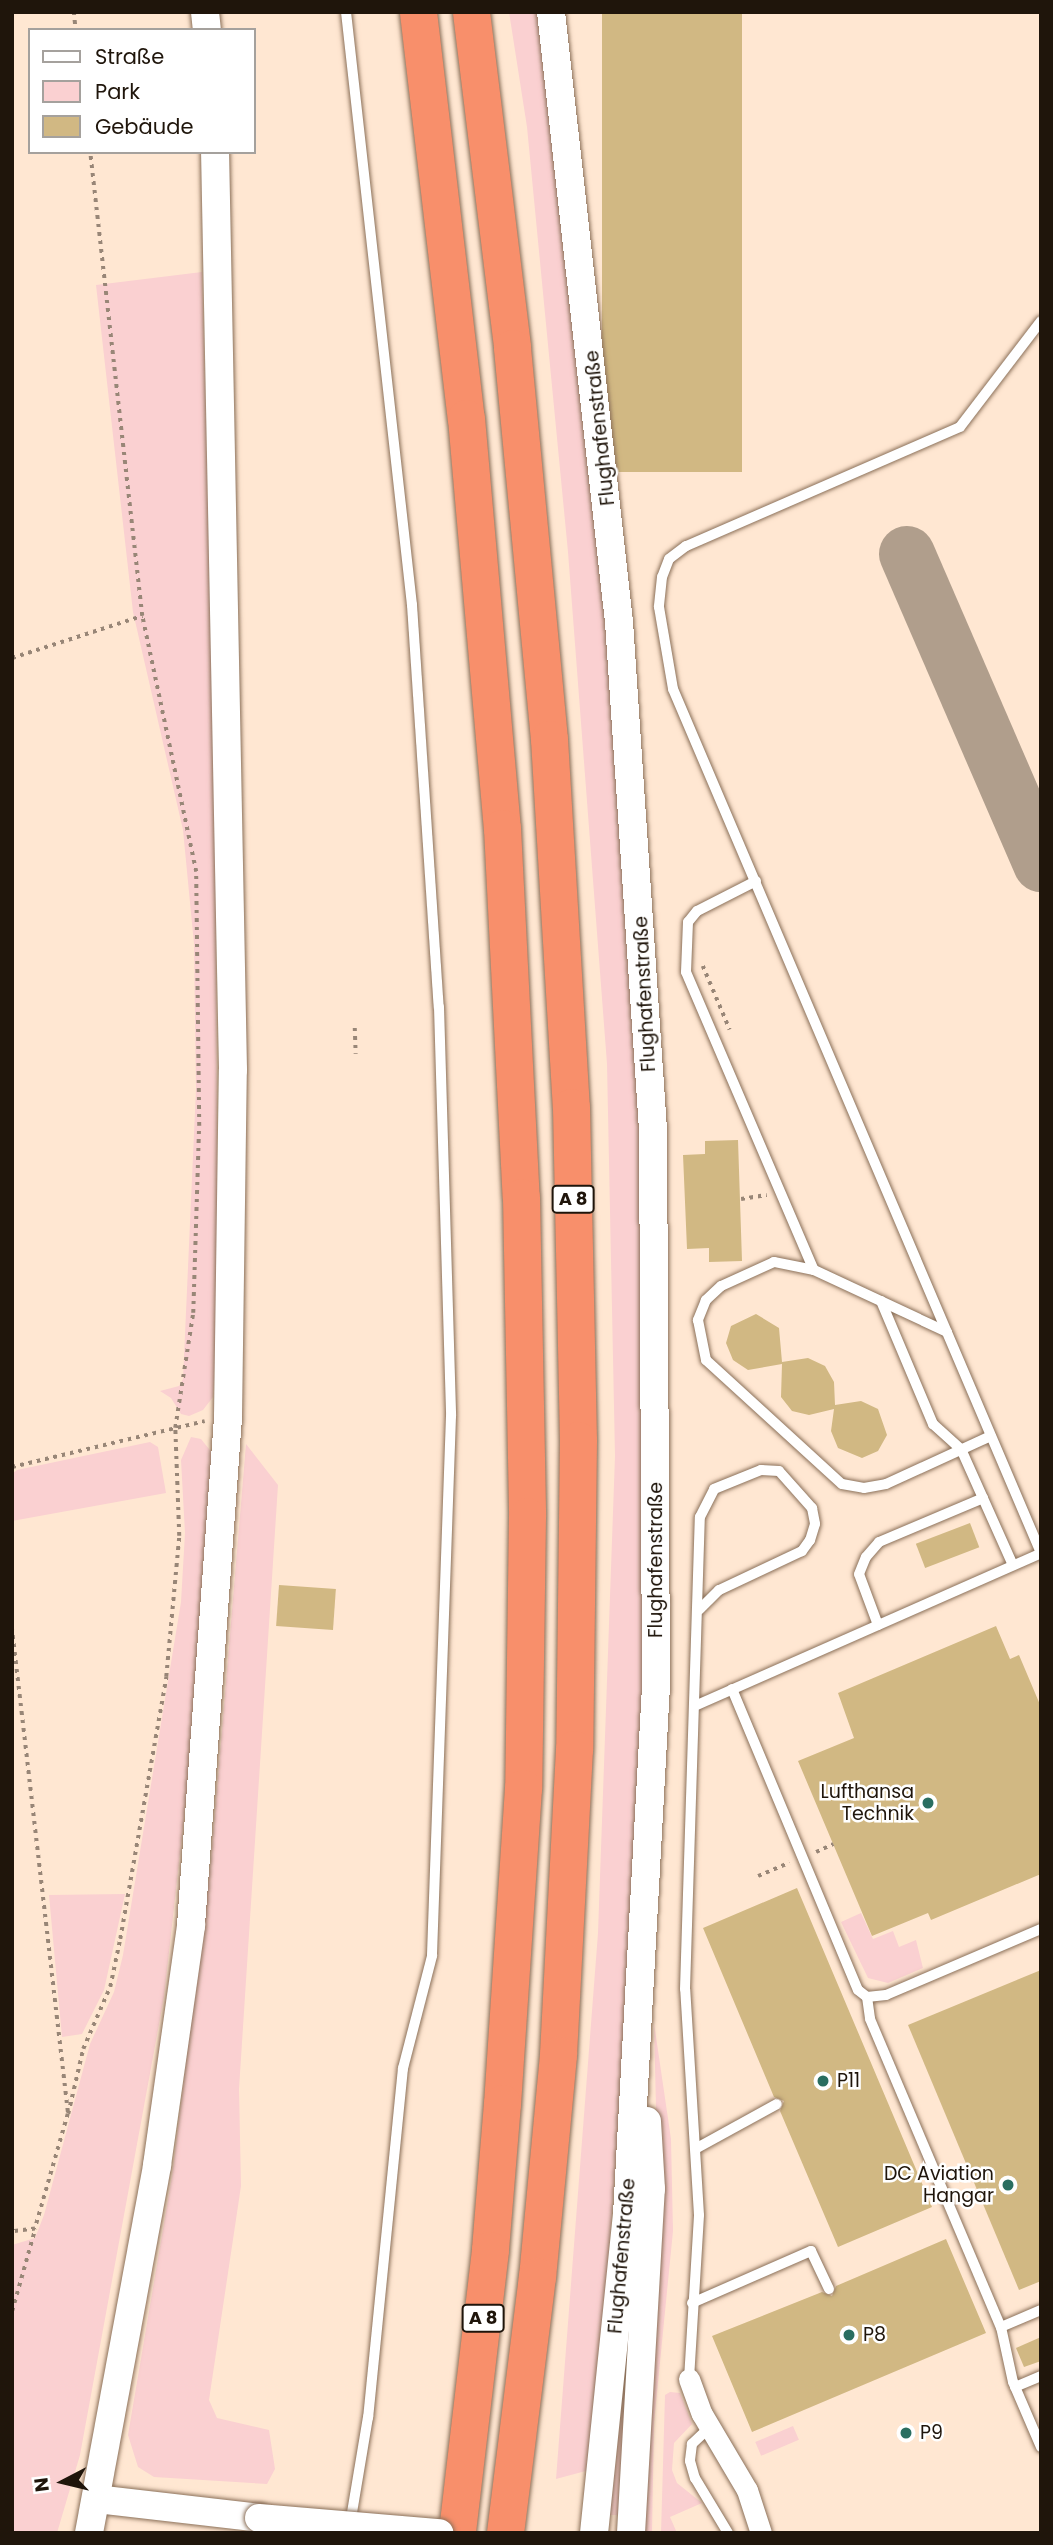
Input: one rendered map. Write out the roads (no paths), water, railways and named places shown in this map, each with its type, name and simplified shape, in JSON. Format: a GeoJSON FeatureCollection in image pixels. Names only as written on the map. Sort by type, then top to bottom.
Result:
{"type":"FeatureCollection","features":[{"type":"Feature","properties":{"kind":"highway","name":"A 8"},"geometry":{"type":"LineString","coordinates":[[418,12],[466,418],[502,828],[521,1197],[527,1502],[523,1788],[502,2103],[490,2250],[457,2533]]}},
{"type":"Feature","properties":{"kind":"highway","name":"A 8"},"geometry":{"type":"LineString","coordinates":[[471,12],[513,348],[549,740],[570,1093],[578,1440],[574,1749],[558,2055],[537,2276],[505,2533]]}},
{"type":"Feature","properties":{"kind":"main road","name":"Flughafenstraße"},"geometry":{"type":"LineString","coordinates":[[551,12],[619,622],[653,1130],[656,1686],[627,2214],[594,2533]]}},
{"type":"Feature","properties":{"kind":"main road"},"geometry":{"type":"LineString","coordinates":[[89,2533],[157,2165],[191,1925],[228,1417],[233,1070],[215,154]]}},
{"type":"Feature","properties":{"kind":"main road","name":"Flughafenstraße"},"geometry":{"type":"LineString","coordinates":[[631,2533],[651,2189],[640,1979]]}},
{"type":"Feature","properties":{"kind":"main road"},"geometry":{"type":"LineString","coordinates":[[96,2499],[259,2518],[439,2533]]}},
{"type":"Feature","properties":{"kind":"street"},"geometry":{"type":"LineString","coordinates":[[690,2379],[710,2427],[747,2490],[761,2533]]}},
{"type":"Feature","properties":{"kind":"lane"},"geometry":{"type":"LineString","coordinates":[[346,12],[412,605],[439,1007],[451,1416],[432,1956],[403,2068],[368,2417],[349,2533]]}},
{"type":"Feature","properties":{"kind":"lane"},"geometry":{"type":"LineString","coordinates":[[697,1705],[1041,1553],[667,667],[659,607],[669,559],[686,546],[960,427],[1041,321]]}},
{"type":"Feature","properties":{"kind":"lane"},"geometry":{"type":"LineString","coordinates":[[756,881],[697,911],[688,922],[686,972],[814,1269]]}},
{"type":"Feature","properties":{"kind":"lane"},"geometry":{"type":"LineString","coordinates":[[947,1332],[814,1269],[774,1262],[721,1286],[706,1300],[698,1320],[706,1360],[842,1483],[864,1488],[886,1484],[991,1436]]}},
{"type":"Feature","properties":{"kind":"lane"},"geometry":{"type":"LineString","coordinates":[[881,1301],[933,1424],[961,1449],[1013,1565]]}},
{"type":"Feature","properties":{"kind":"lane"},"geometry":{"type":"LineString","coordinates":[[690,2379],[692,2303],[699,2215],[697,2148],[685,1989],[697,1705],[700,1517],[705,1500],[714,1489],[732,1479],[779,1471],[812,1508],[815,1524],[810,1539],[802,1551],[719,1590],[699,1609]]}},
{"type":"Feature","properties":{"kind":"lane"},"geometry":{"type":"LineString","coordinates":[[877,1625],[859,1574],[866,1557],[879,1542],[983,1498]]}},
{"type":"Feature","properties":{"kind":"lane"},"geometry":{"type":"LineString","coordinates":[[732,1689],[859,1990],[867,1997],[870,2019],[1001,2327],[1015,2387],[1041,2447]]}},
{"type":"Feature","properties":{"kind":"lane"},"geometry":{"type":"LineString","coordinates":[[867,1997],[886,1995],[1041,1929]]}},
{"type":"Feature","properties":{"kind":"lane"},"geometry":{"type":"LineString","coordinates":[[697,2148],[777,2104]]}},
{"type":"Feature","properties":{"kind":"lane"},"geometry":{"type":"LineString","coordinates":[[692,2303],[811,2251],[829,2289]]}},
{"type":"Feature","properties":{"kind":"lane"},"geometry":{"type":"LineString","coordinates":[[1001,2327],[1041,2310]]}},
{"type":"Feature","properties":{"kind":"lane"},"geometry":{"type":"LineString","coordinates":[[1015,2387],[1041,2376]]}},
{"type":"Feature","properties":{"kind":"lane"},"geometry":{"type":"LineString","coordinates":[[710,2427],[692,2444],[690,2461],[695,2478],[728,2533]]}},
{"type":"Feature","properties":{"kind":"place","name":"Lufthansa Technik"},"geometry":{"type":"Point","coordinates":[928,1803]}},
{"type":"Feature","properties":{"kind":"place","name":"P11"},"geometry":{"type":"Point","coordinates":[823,2081]}},
{"type":"Feature","properties":{"kind":"place","name":"DC Aviation Hangar"},"geometry":{"type":"Point","coordinates":[1008,2185]}},
{"type":"Feature","properties":{"kind":"place","name":"P8"},"geometry":{"type":"Point","coordinates":[849,2335]}},
{"type":"Feature","properties":{"kind":"place","name":"P9"},"geometry":{"type":"Point","coordinates":[906,2433]}}]}
